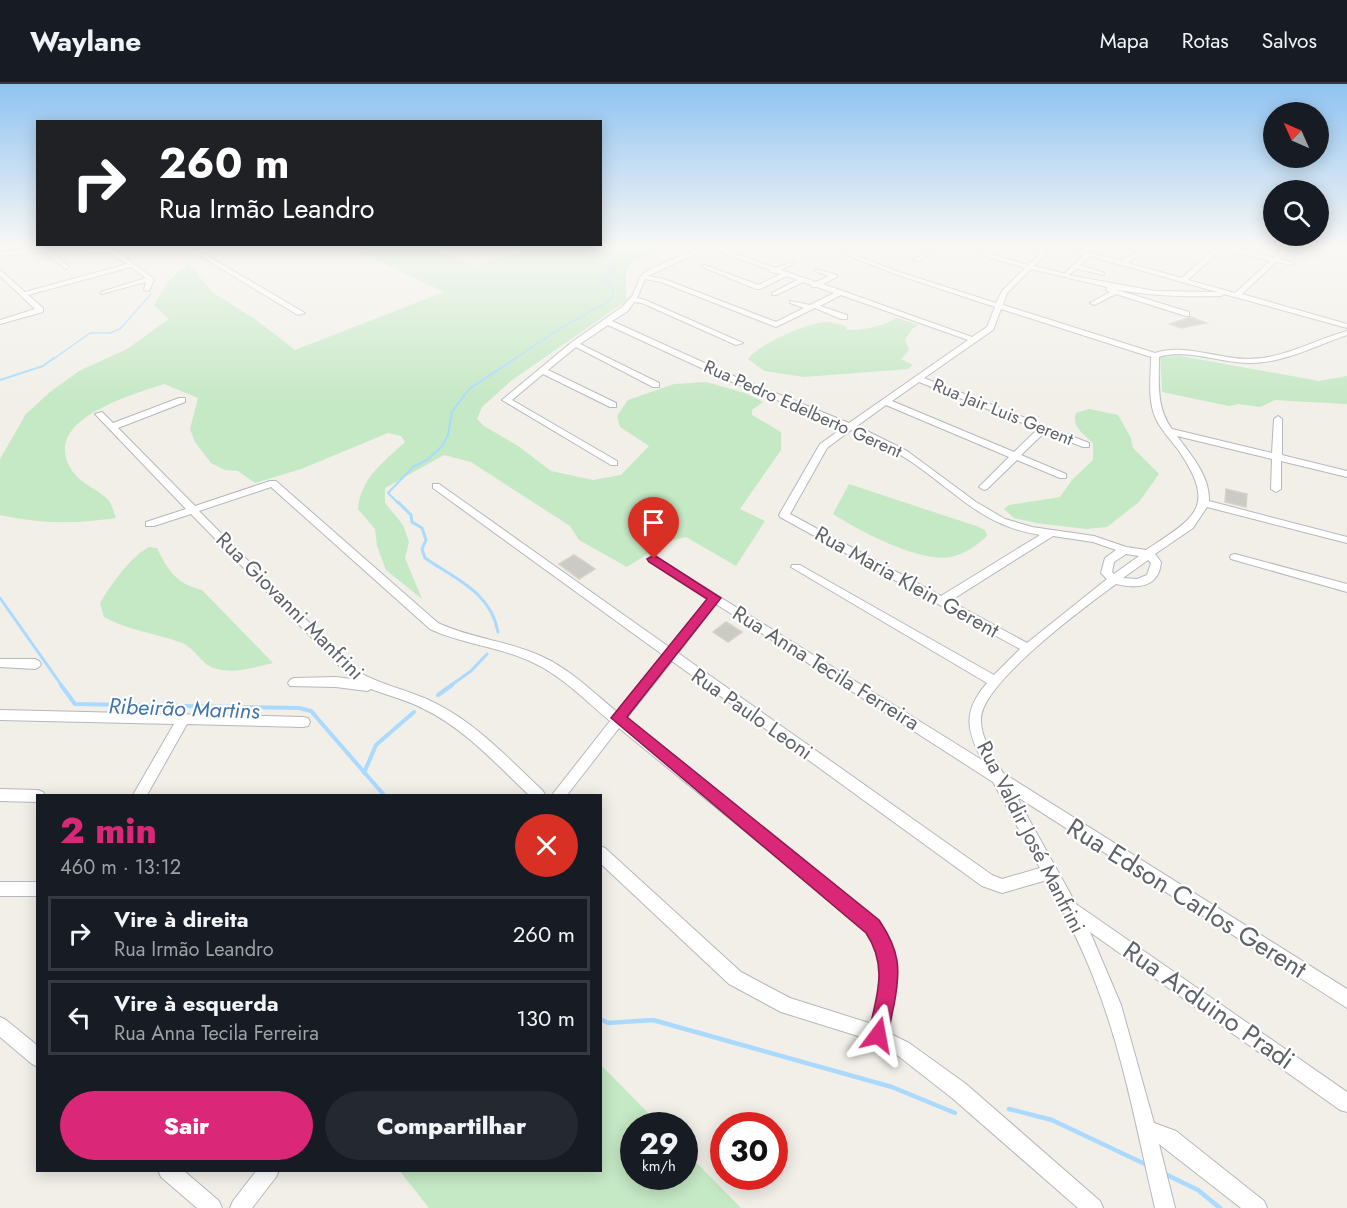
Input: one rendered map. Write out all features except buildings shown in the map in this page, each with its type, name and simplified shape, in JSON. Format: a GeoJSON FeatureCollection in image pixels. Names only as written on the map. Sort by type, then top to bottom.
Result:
{"type":"FeatureCollection","features":[{"type":"Feature","properties":{"kind":"street"},"geometry":{"type":"LineString","coordinates":[[0,322],[40,310],[28,297]]}},
{"type":"Feature","properties":{"kind":"street"},"geometry":{"type":"LineString","coordinates":[[274,297],[301,313]]}},
{"type":"Feature","properties":{"kind":"street"},"geometry":{"type":"LineString","coordinates":[[706,297],[776,325],[831,297]]}},
{"type":"Feature","properties":{"kind":"street"},"geometry":{"type":"LineString","coordinates":[[851,297],[873,303],[974,340]]}},
{"type":"Feature","properties":{"kind":"street"},"geometry":{"type":"LineString","coordinates":[[972,297],[1155,356],[1177,353],[1231,360],[1263,360],[1347,333]]}},
{"type":"Feature","properties":{"kind":"street"},"geometry":{"type":"LineString","coordinates":[[849,427],[990,328],[1002,297]]}},
{"type":"Feature","properties":{"kind":"street"},"geometry":{"type":"LineString","coordinates":[[1094,303],[1105,297]]}},
{"type":"Feature","properties":{"kind":"street"},"geometry":{"type":"LineString","coordinates":[[1133,297],[1186,314]]}},
{"type":"Feature","properties":{"kind":"street"},"geometry":{"type":"LineString","coordinates":[[1246,297],[1347,326]]}},
{"type":"Feature","properties":{"kind":"street"},"geometry":{"type":"LineString","coordinates":[[614,464],[507,400],[633,300],[643,301],[739,344]]}},
{"type":"Feature","properties":{"kind":"street"},"geometry":{"type":"LineString","coordinates":[[792,302],[844,317]]}},
{"type":"Feature","properties":{"kind":"street","name":"Rua Pedro Edelberto Gerent"},"geometry":{"type":"LineString","coordinates":[[608,322],[711,369],[849,427],[922,463],[983,512],[1014,526],[1049,534],[1102,539],[1124,550],[1149,554]]}},
{"type":"Feature","properties":{"kind":"street"},"geometry":{"type":"LineString","coordinates":[[575,344],[656,385]]}},
{"type":"Feature","properties":{"kind":"street"},"geometry":{"type":"LineString","coordinates":[[1155,356],[1155,400],[1161,420],[1202,484],[1204,503],[1347,540]]}},
{"type":"Feature","properties":{"kind":"street"},"geometry":{"type":"LineString","coordinates":[[542,370],[613,405]]}},
{"type":"Feature","properties":{"kind":"street","name":"Rua Jair Luis Gerent"},"geometry":{"type":"LineString","coordinates":[[919,379],[1086,445]]}},
{"type":"Feature","properties":{"kind":"street"},"geometry":{"type":"LineString","coordinates":[[112,427],[183,400]]}},
{"type":"Feature","properties":{"kind":"street"},"geometry":{"type":"LineString","coordinates":[[886,402],[1063,476]]}},
{"type":"Feature","properties":{"kind":"street","name":"Rua Giovanni Manfrini"},"geometry":{"type":"LineString","coordinates":[[99,414],[353,674],[378,688],[415,699],[454,720],[537,794]]}},
{"type":"Feature","properties":{"kind":"street"},"geometry":{"type":"LineString","coordinates":[[1276,489],[1278,418]]}},
{"type":"Feature","properties":{"kind":"street","name":"Rua Maria Klein Gerent"},"geometry":{"type":"LineString","coordinates":[[849,427],[823,446],[784,515],[1029,649]]}},
{"type":"Feature","properties":{"kind":"street"},"geometry":{"type":"LineString","coordinates":[[984,487],[1044,428]]}},
{"type":"Feature","properties":{"kind":"street"},"geometry":{"type":"LineString","coordinates":[[1168,431],[1347,474]]}},
{"type":"Feature","properties":{"kind":"street"},"geometry":{"type":"LineString","coordinates":[[150,524],[273,483],[434,626],[454,638],[504,646],[542,660],[618,718],[873,927],[884,943],[889,962],[888,985],[878,1035]]}},
{"type":"Feature","properties":{"kind":"street","name":"Rua Paulo Leoni"},"geometry":{"type":"LineString","coordinates":[[436,486],[987,881],[1002,886],[1049,872]]}},
{"type":"Feature","properties":{"kind":"street","name":"Rua Valdir José Manfrini"},"geometry":{"type":"LineString","coordinates":[[1163,1199],[1146,1129],[1102,979],[1070,909],[998,777],[976,729],[976,711],[995,682],[1029,649],[1113,580],[1196,517],[1204,503]]}},
{"type":"Feature","properties":{"kind":"street"},"geometry":{"type":"LineString","coordinates":[[942,601],[1049,534]]}},
{"type":"Feature","properties":{"kind":"street"},"geometry":{"type":"LineString","coordinates":[[1124,550],[1115,554],[1106,566],[1106,573],[1113,580],[1128,584],[1146,580],[1155,571],[1156,566],[1149,554]]}},
{"type":"Feature","properties":{"kind":"street"},"geometry":{"type":"LineString","coordinates":[[1235,557],[1347,588]]}},
{"type":"Feature","properties":{"kind":"street","name":"Rua Anna Tecila Ferreira"},"geometry":{"type":"LineString","coordinates":[[654,559],[998,777]]}},
{"type":"Feature","properties":{"kind":"street"},"geometry":{"type":"LineString","coordinates":[[796,567],[995,682]]}},
{"type":"Feature","properties":{"kind":"street"},"geometry":{"type":"LineString","coordinates":[[560,794],[668,654],[715,598]]}},
{"type":"Feature","properties":{"kind":"street"},"geometry":{"type":"LineString","coordinates":[[0,663],[35,664]]}},
{"type":"Feature","properties":{"kind":"street"},"geometry":{"type":"LineString","coordinates":[[294,682],[336,682],[378,688]]}},
{"type":"Feature","properties":{"kind":"street"},"geometry":{"type":"LineString","coordinates":[[0,715],[303,722]]}},
{"type":"Feature","properties":{"kind":"street"},"geometry":{"type":"LineString","coordinates":[[141,794],[183,720]]}},
{"type":"Feature","properties":{"kind":"street","name":"Rua Edson Carlos Gerent"},"geometry":{"type":"LineString","coordinates":[[998,777],[1347,999]]}},
{"type":"Feature","properties":{"kind":"street"},"geometry":{"type":"LineString","coordinates":[[0,795],[36,796]]}},
{"type":"Feature","properties":{"kind":"street"},"geometry":{"type":"LineString","coordinates":[[602,855],[724,970],[746,985],[787,1006],[878,1035],[903,1049],[959,1090],[1093,1208]]}},
{"type":"Feature","properties":{"kind":"street"},"geometry":{"type":"LineString","coordinates":[[0,888],[36,889]]}},
{"type":"Feature","properties":{"kind":"street","name":"Rua Arduino Pradi"},"geometry":{"type":"LineString","coordinates":[[1070,909],[1347,1103]]}},
{"type":"Feature","properties":{"kind":"street"},"geometry":{"type":"LineString","coordinates":[[0,1026],[36,1056]]}},
{"type":"Feature","properties":{"kind":"street"},"geometry":{"type":"LineString","coordinates":[[1146,1129],[1169,1138],[1257,1208]]}},
{"type":"Feature","properties":{"kind":"street"},"geometry":{"type":"LineString","coordinates":[[170,1172],[212,1208]]}},
{"type":"Feature","properties":{"kind":"street"},"geometry":{"type":"LineString","coordinates":[[240,1208],[267,1172]]}},
{"type":"Feature","properties":{"kind":"green space"},"geometry":{"type":"Polygon","coordinates":[[[159,297],[220,297],[255,319],[295,350],[430,297],[626,297],[626,301],[512,380],[482,407],[477,419],[551,471],[593,480],[621,475],[649,446],[620,427],[617,416],[628,400],[674,384],[706,382],[745,393],[763,402],[752,410],[752,415],[781,432],[781,450],[740,509],[765,521],[736,566],[686,537],[666,542],[627,567],[579,540],[570,526],[471,462],[444,455],[385,488],[385,503],[403,525],[409,542],[405,558],[422,599],[386,570],[377,546],[375,529],[358,509],[368,479],[405,442],[401,436],[388,433],[301,469],[255,483],[238,471],[225,470],[211,463],[195,442],[190,429],[198,398],[164,384],[131,395],[93,413],[78,424],[68,438],[65,454],[73,472],[109,501],[116,518],[58,522],[0,515],[0,459],[26,414],[50,392],[79,371],[127,349],[169,319],[154,305],[159,297]]]}},
{"type":"Feature","properties":{"kind":"green space"},"geometry":{"type":"Polygon","coordinates":[[[897,318],[919,325],[912,329],[905,340],[909,350],[901,359],[913,365],[908,369],[804,377],[764,371],[748,359],[772,341],[816,324],[833,323],[847,327],[846,330],[853,330],[878,326],[897,318]]]}},
{"type":"Feature","properties":{"kind":"green space"},"geometry":{"type":"Polygon","coordinates":[[[1181,356],[1319,381],[1347,376],[1347,404],[1275,400],[1260,407],[1239,404],[1229,406],[1162,392],[1160,357],[1181,356]]]}},
{"type":"Feature","properties":{"kind":"green space"},"geometry":{"type":"Polygon","coordinates":[[[1089,409],[1118,415],[1131,438],[1133,448],[1159,474],[1139,502],[1107,527],[1086,529],[1014,518],[1004,509],[1009,505],[1060,497],[1072,480],[1093,460],[1093,443],[1079,430],[1075,422],[1076,413],[1089,409]]]}},
{"type":"Feature","properties":{"kind":"green space"},"geometry":{"type":"Polygon","coordinates":[[[849,484],[976,526],[985,530],[987,536],[970,549],[951,557],[938,558],[907,551],[858,529],[833,514],[849,484]]]}},
{"type":"Feature","properties":{"kind":"green space"},"geometry":{"type":"Polygon","coordinates":[[[149,547],[157,548],[169,570],[180,580],[202,590],[273,663],[236,671],[221,670],[206,664],[187,645],[123,626],[104,617],[100,603],[104,596],[128,564],[149,547]]]}},
{"type":"Feature","properties":{"kind":"green space"},"geometry":{"type":"Polygon","coordinates":[[[602,1066],[647,1112],[620,1112],[620,1190],[698,1190],[698,1164],[710,1176],[710,1190],[723,1190],[741,1208],[429,1208],[401,1172],[602,1172],[602,1066]]]}},
{"type":"Feature","properties":{"kind":"waterway","name":"Ribeirão Martins"},"geometry":{"type":"LineString","coordinates":[[52,360],[90,333],[110,333],[120,329],[148,297]]}},
{"type":"Feature","properties":{"kind":"waterway"},"geometry":{"type":"LineString","coordinates":[[516,358],[612,297]]}},
{"type":"Feature","properties":{"kind":"waterway","name":"Ribeirão Martins"},"geometry":{"type":"LineString","coordinates":[[0,380],[43,366],[54,358]]}},
{"type":"Feature","properties":{"kind":"waterway"},"geometry":{"type":"LineString","coordinates":[[399,504],[388,493],[413,467],[427,460],[442,446],[448,435],[452,412],[469,389],[516,358]]}},
{"type":"Feature","properties":{"kind":"waterway"},"geometry":{"type":"LineString","coordinates":[[398,502],[411,515],[412,522],[422,528],[426,540],[422,549],[425,558],[480,597],[494,618],[498,632]]}},
{"type":"Feature","properties":{"kind":"waterway","name":"Ribeirão Martins"},"geometry":{"type":"LineString","coordinates":[[0,598],[62,686]]}},
{"type":"Feature","properties":{"kind":"waterway"},"geometry":{"type":"LineString","coordinates":[[450,686],[471,671],[487,654]]}},
{"type":"Feature","properties":{"kind":"waterway","name":"Ribeirão Martins"},"geometry":{"type":"LineString","coordinates":[[61,685],[75,704],[299,708],[311,711],[364,772]]}},
{"type":"Feature","properties":{"kind":"waterway"},"geometry":{"type":"LineString","coordinates":[[438,695],[452,685]]}},
{"type":"Feature","properties":{"kind":"waterway"},"geometry":{"type":"LineString","coordinates":[[364,772],[376,745],[414,712]]}},
{"type":"Feature","properties":{"kind":"waterway","name":"Ribeirão Martins"},"geometry":{"type":"LineString","coordinates":[[364,772],[383,794]]}},
{"type":"Feature","properties":{"kind":"waterway","name":"Ribeirão Martins"},"geometry":{"type":"LineString","coordinates":[[602,1020],[608,1023],[653,1020],[892,1087],[955,1113]]}},
{"type":"Feature","properties":{"kind":"waterway","name":"Ribeirão Martins"},"geometry":{"type":"LineString","coordinates":[[1009,1109],[1052,1120],[1149,1166]]}},
{"type":"Feature","properties":{"kind":"waterway","name":"Ribeirão Martins"},"geometry":{"type":"LineString","coordinates":[[1165,1174],[1198,1190],[1220,1208]]}},
{"type":"Feature","properties":{"kind":"route"},"geometry":{"type":"LineString","coordinates":[[654,559],[715,598],[618,718],[873,927],[884,943],[889,962],[888,985],[878,1035]]}}]}
